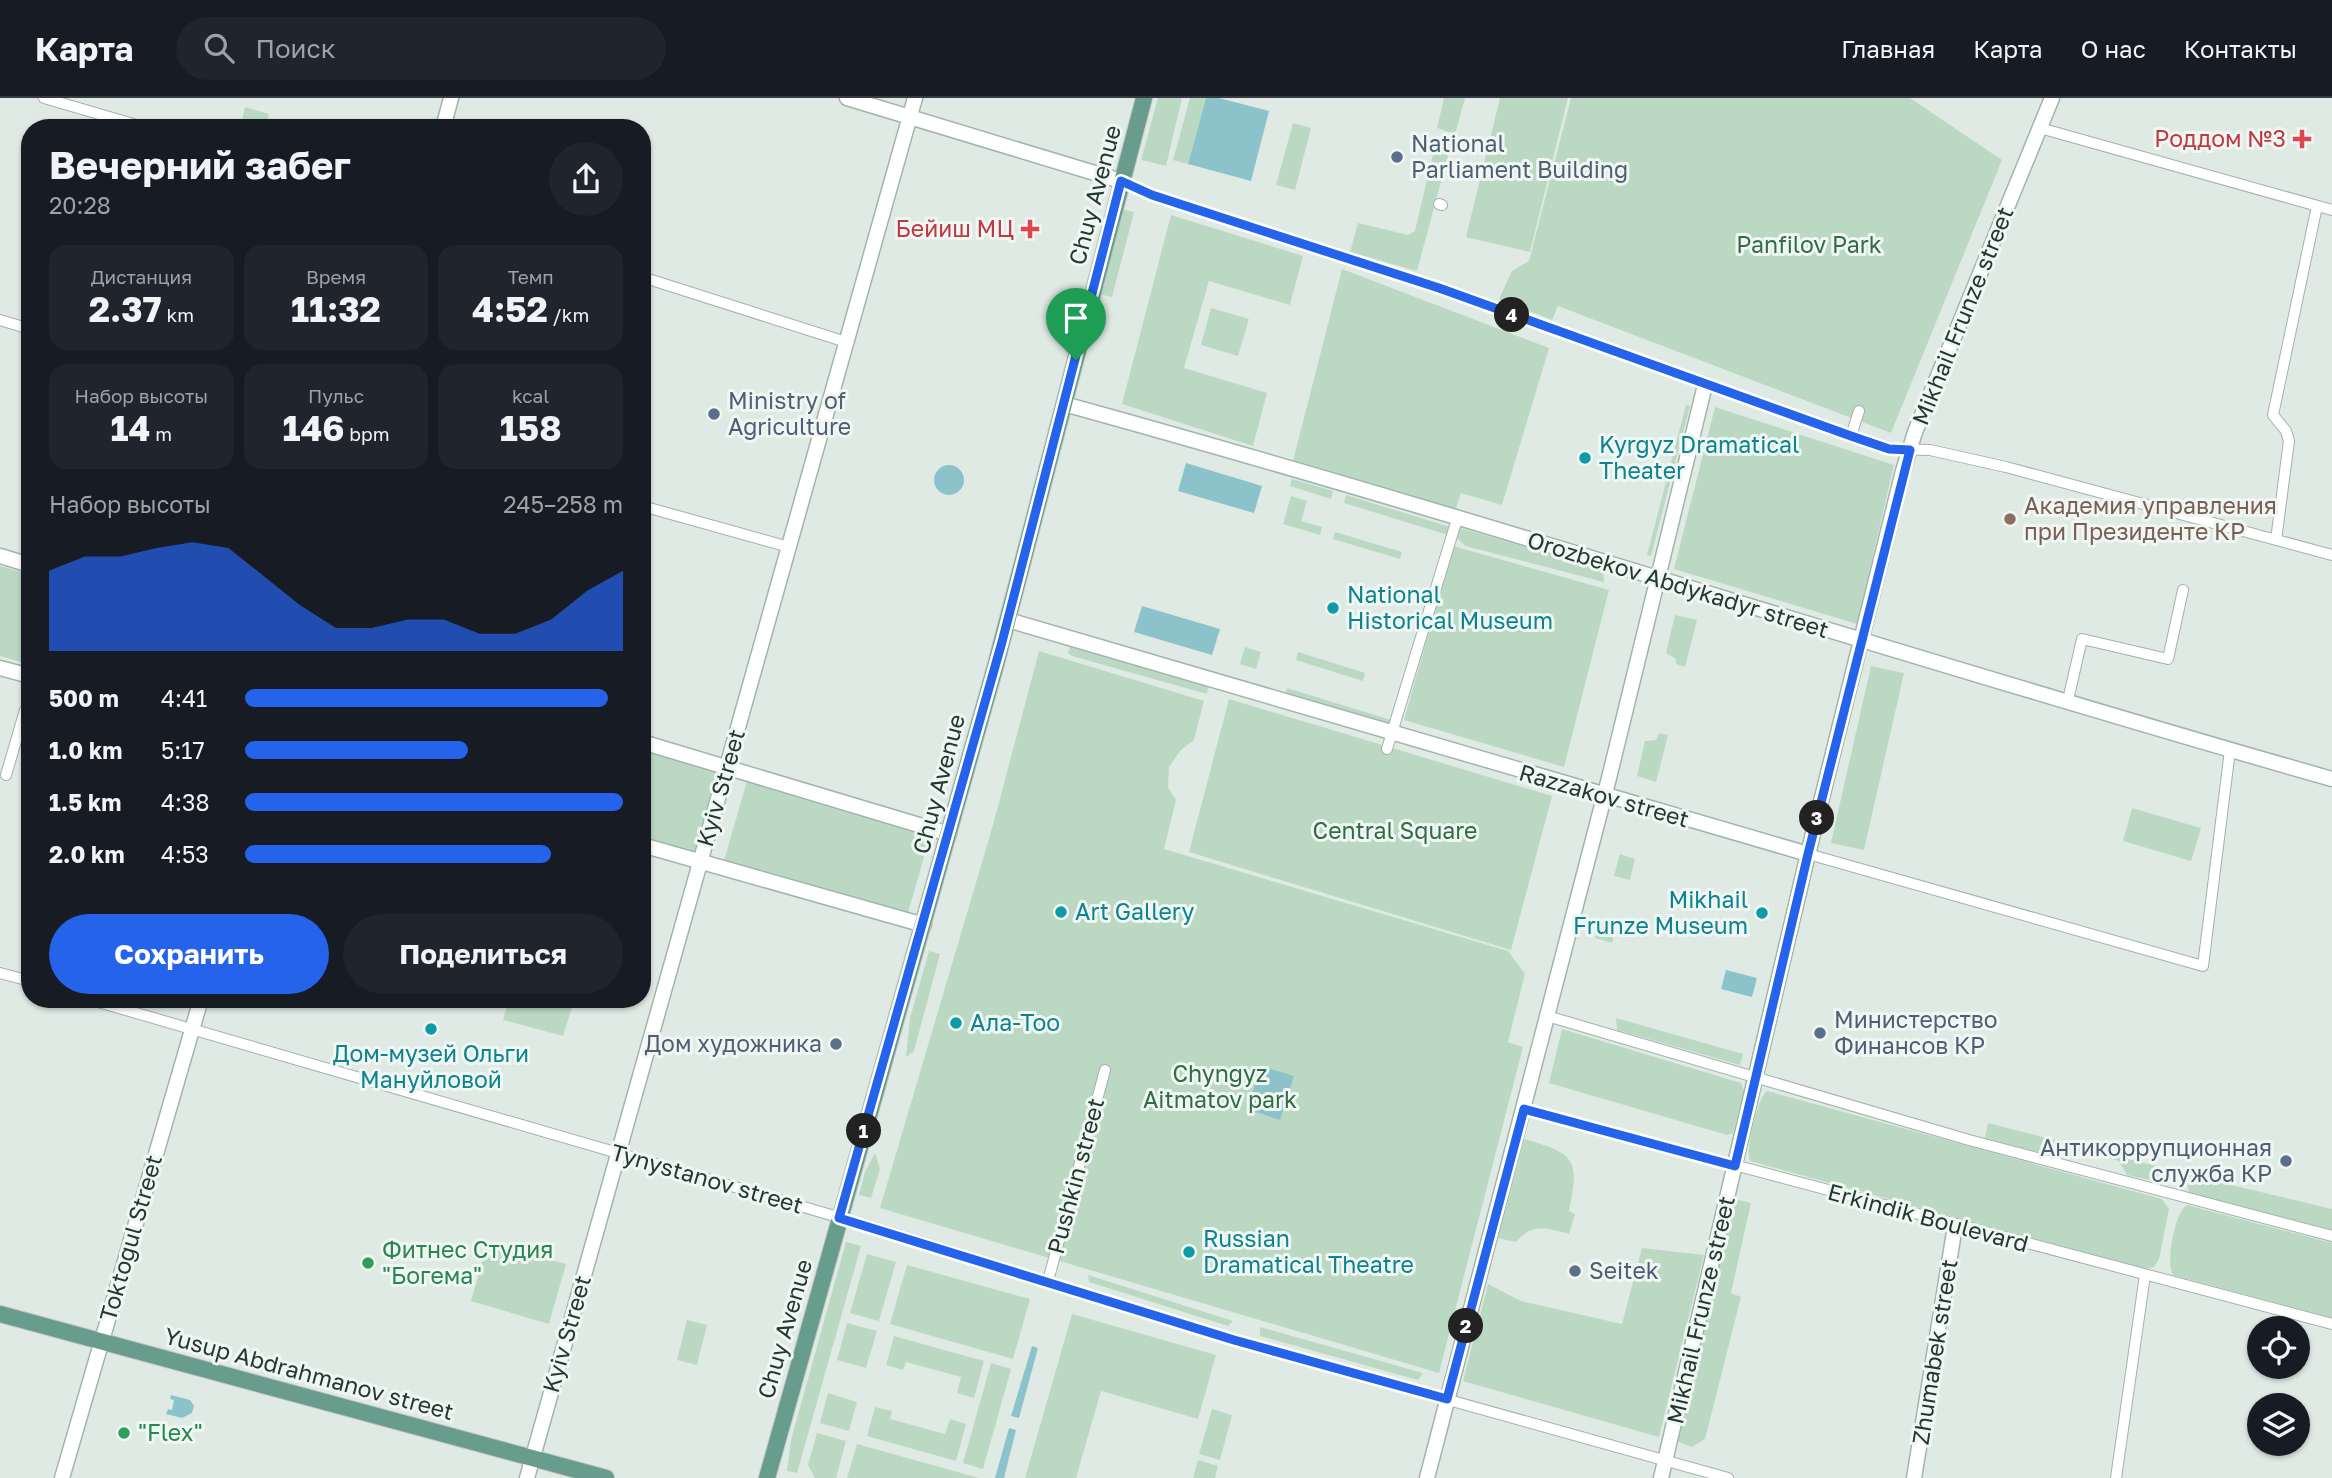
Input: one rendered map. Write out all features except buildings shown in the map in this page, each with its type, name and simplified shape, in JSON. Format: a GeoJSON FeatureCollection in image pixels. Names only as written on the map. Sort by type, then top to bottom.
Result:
{"type":"FeatureCollection","features":[{"type":"Feature","properties":{"kind":"main road","name":"Chuy Avenue"},"geometry":{"type":"LineString","coordinates":[[767,1478],[1008,620],[1144,98]]}},
{"type":"Feature","properties":{"kind":"main road","name":"Yusup Abdrahmanov street"},"geometry":{"type":"LineString","coordinates":[[0,1314],[606,1478]]}},
{"type":"Feature","properties":{"kind":"street"},"geometry":{"type":"LineString","coordinates":[[44,98],[116,119]]}},
{"type":"Feature","properties":{"kind":"street"},"geometry":{"type":"LineString","coordinates":[[445,119],[451,98]]}},
{"type":"Feature","properties":{"kind":"street"},"geometry":{"type":"LineString","coordinates":[[847,98],[1121,181],[1171,201],[1429,285],[1889,449],[1930,450],[2006,467],[2332,555]]}},
{"type":"Feature","properties":{"kind":"street","name":"Kyiv Street"},"geometry":{"type":"LineString","coordinates":[[527,1478],[915,98]]}},
{"type":"Feature","properties":{"kind":"street","name":"Mikhail Frunze street"},"geometry":{"type":"LineString","coordinates":[[1661,1478],[1808,854],[1910,450],[2052,98]]}},
{"type":"Feature","properties":{"kind":"street"},"geometry":{"type":"LineString","coordinates":[[2040,128],[2332,210]]}},
{"type":"Feature","properties":{"kind":"street"},"geometry":{"type":"LineString","coordinates":[[2276,540],[2289,441],[2286,431],[2273,415],[2318,206]]}},
{"type":"Feature","properties":{"kind":"street"},"geometry":{"type":"LineString","coordinates":[[651,280],[846,342]]}},
{"type":"Feature","properties":{"kind":"street"},"geometry":{"type":"LineString","coordinates":[[0,320],[21,326]]}},
{"type":"Feature","properties":{"kind":"street"},"geometry":{"type":"LineString","coordinates":[[1427,1478],[1604,796],[1705,385]]}},
{"type":"Feature","properties":{"kind":"street","name":"Orozbekov Abdykadyr street"},"geometry":{"type":"LineString","coordinates":[[1064,404],[1615,564],[1860,641],[2332,779]]}},
{"type":"Feature","properties":{"kind":"street"},"geometry":{"type":"LineString","coordinates":[[1851,436],[1859,411]]}},
{"type":"Feature","properties":{"kind":"street"},"geometry":{"type":"LineString","coordinates":[[651,509],[789,547]]}},
{"type":"Feature","properties":{"kind":"street"},"geometry":{"type":"LineString","coordinates":[[1387,749],[1457,519]]}},
{"type":"Feature","properties":{"kind":"street"},"geometry":{"type":"LineString","coordinates":[[0,556],[21,562]]}},
{"type":"Feature","properties":{"kind":"street"},"geometry":{"type":"LineString","coordinates":[[2067,700],[2082,639],[2168,659],[2183,590]]}},
{"type":"Feature","properties":{"kind":"street","name":"Razzakov street"},"geometry":{"type":"LineString","coordinates":[[1008,620],[1604,796],[2203,965],[2230,750]]}},
{"type":"Feature","properties":{"kind":"street"},"geometry":{"type":"LineString","coordinates":[[0,668],[21,674]]}},
{"type":"Feature","properties":{"kind":"street"},"geometry":{"type":"LineString","coordinates":[[6,775],[21,724]]}},
{"type":"Feature","properties":{"kind":"street"},"geometry":{"type":"LineString","coordinates":[[651,745],[949,834]]}},
{"type":"Feature","properties":{"kind":"street"},"geometry":{"type":"LineString","coordinates":[[651,848],[924,925]]}},
{"type":"Feature","properties":{"kind":"street"},"geometry":{"type":"LineString","coordinates":[[0,973],[21,979]]}},
{"type":"Feature","properties":{"kind":"street","name":"Tynystanov street"},"geometry":{"type":"LineString","coordinates":[[118,1008],[839,1218],[1234,1340],[1728,1478]]}},
{"type":"Feature","properties":{"kind":"street","name":"Toktogul Street"},"geometry":{"type":"LineString","coordinates":[[62,1478],[198,1008]]}},
{"type":"Feature","properties":{"kind":"street"},"geometry":{"type":"LineString","coordinates":[[1547,1016],[1960,1138],[2332,1236]]}},
{"type":"Feature","properties":{"kind":"street","name":"Pushkin street"},"geometry":{"type":"LineString","coordinates":[[1048,1282],[1105,1070]]}},
{"type":"Feature","properties":{"kind":"street","name":"Erkindik Boulevard"},"geometry":{"type":"LineString","coordinates":[[1524,1109],[1955,1226],[2332,1324]]}},
{"type":"Feature","properties":{"kind":"street","name":"Zhumabek street"},"geometry":{"type":"LineString","coordinates":[[1914,1478],[1955,1226]]}},
{"type":"Feature","properties":{"kind":"street"},"geometry":{"type":"LineString","coordinates":[[2116,1478],[2145,1275]]}},
{"type":"Feature","properties":{"kind":"green space"},"geometry":{"type":"Polygon","coordinates":[[[1158,98],[1182,98],[1166,166],[1141,160],[1158,98]]]}},
{"type":"Feature","properties":{"kind":"green space"},"geometry":{"type":"Polygon","coordinates":[[[1190,98],[1206,98],[1188,164],[1173,160],[1190,98]]]}},
{"type":"Feature","properties":{"kind":"green space"},"geometry":{"type":"Polygon","coordinates":[[[1444,98],[1465,98],[1455,134],[1437,128],[1444,98]]]}},
{"type":"Feature","properties":{"kind":"green space"},"geometry":{"type":"Polygon","coordinates":[[[1500,98],[1568,98],[1530,252],[1466,237],[1500,98]]]}},
{"type":"Feature","properties":{"kind":"green space","name":"Panfilov Park"},"geometry":{"type":"Polygon","coordinates":[[[1571,98],[1910,98],[2002,160],[1891,433],[1558,306],[1552,320],[1499,299],[1512,271],[1529,261],[1571,98]]]}},
{"type":"Feature","properties":{"kind":"green space"},"geometry":{"type":"Polygon","coordinates":[[[245,107],[269,114],[268,119],[242,119],[245,107]]]}},
{"type":"Feature","properties":{"kind":"green space"},"geometry":{"type":"Polygon","coordinates":[[[1293,123],[1311,128],[1295,190],[1276,185],[1293,123]]]}},
{"type":"Feature","properties":{"kind":"green space"},"geometry":{"type":"Polygon","coordinates":[[[1437,137],[1452,141],[1417,271],[1350,252],[1358,223],[1408,235],[1415,231],[1437,137]]]}},
{"type":"Feature","properties":{"kind":"green space"},"geometry":{"type":"Polygon","coordinates":[[[1121,209],[1134,212],[1112,297],[1099,294],[1121,209]]]}},
{"type":"Feature","properties":{"kind":"green space"},"geometry":{"type":"Polygon","coordinates":[[[1171,215],[1303,256],[1290,305],[1209,281],[1184,368],[1267,393],[1253,446],[1122,404],[1171,215]]]}},
{"type":"Feature","properties":{"kind":"green space"},"geometry":{"type":"Polygon","coordinates":[[[1342,269],[1549,348],[1502,505],[1461,493],[1455,511],[1293,461],[1342,269]]]}},
{"type":"Feature","properties":{"kind":"green space"},"geometry":{"type":"Polygon","coordinates":[[[1211,308],[1249,319],[1238,356],[1201,345],[1211,308]]]}},
{"type":"Feature","properties":{"kind":"green space"},"geometry":{"type":"Polygon","coordinates":[[[1686,405],[1690,406],[1651,556],[1647,555],[1686,405]]]}},
{"type":"Feature","properties":{"kind":"green space"},"geometry":{"type":"Polygon","coordinates":[[[1715,407],[1894,465],[1857,624],[1674,569],[1715,407]]]}},
{"type":"Feature","properties":{"kind":"green space"},"geometry":{"type":"Polygon","coordinates":[[[1292,479],[1333,491],[1331,499],[1290,486],[1292,479]]]}},
{"type":"Feature","properties":{"kind":"green space"},"geometry":{"type":"Polygon","coordinates":[[[1346,495],[1450,527],[1448,535],[1344,503],[1346,495]]]}},
{"type":"Feature","properties":{"kind":"green space"},"geometry":{"type":"Polygon","coordinates":[[[1291,496],[1307,501],[1301,521],[1322,527],[1320,535],[1283,524],[1291,496]]]}},
{"type":"Feature","properties":{"kind":"green space"},"geometry":{"type":"Polygon","coordinates":[[[1460,528],[1603,569],[1604,582],[1465,546],[1457,538],[1460,528]]]}},
{"type":"Feature","properties":{"kind":"green space"},"geometry":{"type":"Polygon","coordinates":[[[1335,532],[1402,552],[1400,559],[1333,539],[1335,532]]]}},
{"type":"Feature","properties":{"kind":"green space"},"geometry":{"type":"Polygon","coordinates":[[[1453,546],[1609,590],[1564,767],[1404,720],[1453,546]]]}},
{"type":"Feature","properties":{"kind":"green space"},"geometry":{"type":"Polygon","coordinates":[[[0,566],[21,572],[21,662],[0,656],[0,566]]]}},
{"type":"Feature","properties":{"kind":"green space"},"geometry":{"type":"Polygon","coordinates":[[[1675,615],[1697,620],[1685,667],[1676,664],[1676,659],[1666,653],[1675,615]]]}},
{"type":"Feature","properties":{"kind":"green space"},"geometry":{"type":"Polygon","coordinates":[[[1071,645],[1209,684],[1207,694],[1072,656],[1068,653],[1071,645]]]}},
{"type":"Feature","properties":{"kind":"green space"},"geometry":{"type":"Polygon","coordinates":[[[1245,647],[1261,652],[1256,669],[1240,664],[1245,647]]]}},
{"type":"Feature","properties":{"kind":"green space","name":"Chyngyz Aitmatov park"},"geometry":{"type":"Polygon","coordinates":[[[1039,651],[1204,701],[1194,740],[1181,750],[1169,767],[1168,787],[1176,800],[1164,849],[1508,951],[1525,974],[1508,1042],[1523,1047],[1439,1373],[880,1208],[993,825],[1039,651]]]}},
{"type":"Feature","properties":{"kind":"green space"},"geometry":{"type":"Polygon","coordinates":[[[1298,652],[1365,673],[1363,681],[1296,660],[1298,652]]]}},
{"type":"Feature","properties":{"kind":"green space"},"geometry":{"type":"Polygon","coordinates":[[[1871,666],[1904,673],[1864,850],[1831,843],[1871,666]]]}},
{"type":"Feature","properties":{"kind":"green space"},"geometry":{"type":"Polygon","coordinates":[[[1287,688],[1391,720],[1389,727],[1285,695],[1287,688]]]}},
{"type":"Feature","properties":{"kind":"green space","name":"Central Square"},"geometry":{"type":"Polygon","coordinates":[[[1229,699],[1552,796],[1511,950],[1189,852],[1229,699]]]}},
{"type":"Feature","properties":{"kind":"green space"},"geometry":{"type":"Polygon","coordinates":[[[1659,733],[1668,735],[1656,782],[1637,776],[1645,741],[1656,740],[1659,733]]]}},
{"type":"Feature","properties":{"kind":"green space"},"geometry":{"type":"Polygon","coordinates":[[[651,753],[722,773],[698,857],[651,844],[651,753]]]}},
{"type":"Feature","properties":{"kind":"green space"},"geometry":{"type":"Polygon","coordinates":[[[747,781],[931,833],[907,916],[723,864],[747,781]]]}},
{"type":"Feature","properties":{"kind":"green space"},"geometry":{"type":"Polygon","coordinates":[[[2132,808],[2201,828],[2191,861],[2123,841],[2132,808]]]}},
{"type":"Feature","properties":{"kind":"green space"},"geometry":{"type":"Polygon","coordinates":[[[1620,854],[1635,859],[1630,880],[1614,876],[1620,854]]]}},
{"type":"Feature","properties":{"kind":"green space"},"geometry":{"type":"Polygon","coordinates":[[[1600,919],[1617,924],[1612,943],[1595,938],[1600,919]]]}},
{"type":"Feature","properties":{"kind":"green space"},"geometry":{"type":"Polygon","coordinates":[[[929,951],[940,954],[914,1051],[906,1057],[910,1018],[929,951]]]}},
{"type":"Feature","properties":{"kind":"green space"},"geometry":{"type":"Polygon","coordinates":[[[506,1008],[572,1008],[563,1036],[503,1020],[506,1008]]]}},
{"type":"Feature","properties":{"kind":"green space"},"geometry":{"type":"Polygon","coordinates":[[[1616,1018],[1743,1054],[1740,1065],[1617,1030],[1616,1018]]]}},
{"type":"Feature","properties":{"kind":"green space"},"geometry":{"type":"Polygon","coordinates":[[[1562,1029],[1741,1083],[1744,1091],[1733,1133],[1727,1135],[1549,1083],[1562,1029]]]}},
{"type":"Feature","properties":{"kind":"green space"},"geometry":{"type":"Polygon","coordinates":[[[1767,1091],[2162,1199],[2169,1209],[2159,1259],[2154,1267],[2145,1269],[1750,1161],[1749,1147],[1753,1125],[1763,1095],[1767,1091]]]}},
{"type":"Feature","properties":{"kind":"green space"},"geometry":{"type":"Polygon","coordinates":[[[1988,1123],[2171,1170],[2168,1184],[2127,1175],[2119,1161],[2048,1143],[2038,1152],[1985,1138],[1988,1123]]]}},
{"type":"Feature","properties":{"kind":"green space"},"geometry":{"type":"Polygon","coordinates":[[[1524,1139],[1554,1149],[1570,1161],[1574,1180],[1569,1211],[1575,1214],[1569,1234],[1540,1229],[1528,1232],[1516,1242],[1498,1238],[1524,1139]]]}},
{"type":"Feature","properties":{"kind":"green space"},"geometry":{"type":"Polygon","coordinates":[[[875,1153],[880,1169],[871,1198],[859,1195],[865,1172],[875,1153]]]}},
{"type":"Feature","properties":{"kind":"green space"},"geometry":{"type":"Polygon","coordinates":[[[2186,1174],[2332,1209],[2332,1230],[2189,1193],[2186,1174]]]}},
{"type":"Feature","properties":{"kind":"green space"},"geometry":{"type":"Polygon","coordinates":[[[1735,1199],[1751,1203],[1731,1293],[1741,1297],[1705,1439],[1692,1447],[1677,1441],[1735,1199]]]}},
{"type":"Feature","properties":{"kind":"green space"},"geometry":{"type":"Polygon","coordinates":[[[2187,1205],[2332,1243],[2332,1318],[2173,1275],[2170,1260],[2172,1238],[2179,1217],[2187,1205]]]}},
{"type":"Feature","properties":{"kind":"green space"},"geometry":{"type":"Polygon","coordinates":[[[488,1242],[566,1264],[549,1324],[471,1301],[488,1242]]]}},
{"type":"Feature","properties":{"kind":"green space"},"geometry":{"type":"Polygon","coordinates":[[[846,1242],[861,1246],[797,1473],[787,1471],[791,1440],[846,1242]]]}},
{"type":"Feature","properties":{"kind":"green space"},"geometry":{"type":"Polygon","coordinates":[[[1642,1248],[1704,1255],[1659,1437],[1463,1381],[1488,1284],[1521,1301],[1622,1324],[1642,1248]]]}},
{"type":"Feature","properties":{"kind":"green space"},"geometry":{"type":"Polygon","coordinates":[[[867,1254],[896,1262],[879,1321],[850,1313],[867,1254]]]}},
{"type":"Feature","properties":{"kind":"green space"},"geometry":{"type":"Polygon","coordinates":[[[907,1265],[1030,1299],[1013,1359],[890,1324],[907,1265]]]}},
{"type":"Feature","properties":{"kind":"green space"},"geometry":{"type":"Polygon","coordinates":[[[1088,1275],[1233,1321],[1228,1326],[1089,1282],[1088,1275]]]}},
{"type":"Feature","properties":{"kind":"green space"},"geometry":{"type":"Polygon","coordinates":[[[1072,1314],[1216,1355],[1198,1419],[1101,1391],[1076,1478],[1025,1478],[1072,1314]]]}},
{"type":"Feature","properties":{"kind":"green space"},"geometry":{"type":"Polygon","coordinates":[[[687,1320],[707,1325],[697,1365],[677,1360],[687,1320]]]}},
{"type":"Feature","properties":{"kind":"green space"},"geometry":{"type":"Polygon","coordinates":[[[847,1323],[877,1331],[866,1368],[837,1360],[847,1323]]]}},
{"type":"Feature","properties":{"kind":"green space"},"geometry":{"type":"Polygon","coordinates":[[[1260,1327],[1423,1373],[1418,1380],[1260,1336],[1260,1327]]]}},
{"type":"Feature","properties":{"kind":"green space"},"geometry":{"type":"Polygon","coordinates":[[[894,1336],[984,1361],[974,1398],[957,1393],[961,1377],[906,1362],[903,1370],[886,1365],[894,1336]]]}},
{"type":"Feature","properties":{"kind":"green space"},"geometry":{"type":"Polygon","coordinates":[[[991,1363],[1011,1369],[983,1469],[963,1463],[991,1363]]]}},
{"type":"Feature","properties":{"kind":"green space"},"geometry":{"type":"Polygon","coordinates":[[[828,1393],[857,1402],[849,1431],[820,1423],[828,1393]]]}},
{"type":"Feature","properties":{"kind":"green space"},"geometry":{"type":"Polygon","coordinates":[[[875,1407],[892,1411],[890,1419],[945,1434],[950,1419],[966,1424],[956,1461],[867,1436],[875,1407]]]}},
{"type":"Feature","properties":{"kind":"green space"},"geometry":{"type":"Polygon","coordinates":[[[1212,1409],[1232,1415],[1220,1460],[1199,1454],[1212,1409]]]}},
{"type":"Feature","properties":{"kind":"green space"},"geometry":{"type":"Polygon","coordinates":[[[817,1433],[846,1441],[836,1478],[815,1478],[808,1465],[817,1433]]]}},
{"type":"Feature","properties":{"kind":"green space"},"geometry":{"type":"Polygon","coordinates":[[[857,1444],[979,1478],[847,1478],[857,1444]]]}},
{"type":"Feature","properties":{"kind":"green space"},"geometry":{"type":"Polygon","coordinates":[[[1198,1460],[1218,1466],[1215,1478],[1193,1478],[1198,1460]]]}},
{"type":"Feature","properties":{"kind":"water"},"geometry":{"type":"Polygon","coordinates":[[[1206,98],[1219,98],[1269,111],[1251,181],[1188,164],[1206,98]]]}},
{"type":"Feature","properties":{"kind":"water"},"geometry":{"type":"Polygon","coordinates":[[[1186,463],[1262,486],[1254,513],[1178,491],[1186,463]]]}},
{"type":"Feature","properties":{"kind":"water"},"geometry":{"type":"Polygon","coordinates":[[[949,465],[960,469],[964,480],[960,491],[949,495],[938,491],[934,480],[938,469],[949,465]]]}},
{"type":"Feature","properties":{"kind":"water"},"geometry":{"type":"Polygon","coordinates":[[[1142,606],[1220,629],[1212,655],[1134,632],[1142,606]]]}},
{"type":"Feature","properties":{"kind":"water"},"geometry":{"type":"Polygon","coordinates":[[[1726,970],[1757,978],[1752,997],[1721,989],[1726,970]]]}},
{"type":"Feature","properties":{"kind":"water"},"geometry":{"type":"Polygon","coordinates":[[[1261,1066],[1294,1076],[1280,1120],[1247,1109],[1261,1066]]]}},
{"type":"Feature","properties":{"kind":"water"},"geometry":{"type":"Polygon","coordinates":[[[1032,1346],[1038,1348],[1019,1418],[1011,1416],[1032,1346]]]}},
{"type":"Feature","properties":{"kind":"water"},"geometry":{"type":"Polygon","coordinates":[[[171,1395],[190,1400],[194,1406],[192,1413],[182,1418],[166,1414],[168,1409],[172,1410],[174,1400],[170,1399],[171,1395]]]}},
{"type":"Feature","properties":{"kind":"water"},"geometry":{"type":"Polygon","coordinates":[[[1009,1428],[1016,1430],[1004,1478],[995,1478],[1009,1428]]]}},
{"type":"Feature","properties":{"kind":"place","name":"Роддом №3"},"geometry":{"type":"Point","coordinates":[2302,139]}},
{"type":"Feature","properties":{"kind":"place","name":"National Parliament Building"},"geometry":{"type":"Point","coordinates":[1397,157]}},
{"type":"Feature","properties":{"kind":"place","name":"Бейиш МЦ"},"geometry":{"type":"Point","coordinates":[1030,229]}},
{"type":"Feature","properties":{"kind":"place","name":"Ministry of Agriculture"},"geometry":{"type":"Point","coordinates":[714,414]}},
{"type":"Feature","properties":{"kind":"place","name":"Kyrgyz Dramatical Theater"},"geometry":{"type":"Point","coordinates":[1585,458]}},
{"type":"Feature","properties":{"kind":"place","name":"Академия управления при Президенте КР"},"geometry":{"type":"Point","coordinates":[2010,519]}},
{"type":"Feature","properties":{"kind":"place","name":"National Historical Museum"},"geometry":{"type":"Point","coordinates":[1333,608]}},
{"type":"Feature","properties":{"kind":"place","name":"Art Gallery"},"geometry":{"type":"Point","coordinates":[1061,912]}},
{"type":"Feature","properties":{"kind":"place","name":"Mikhail Frunze Museum"},"geometry":{"type":"Point","coordinates":[1762,913]}},
{"type":"Feature","properties":{"kind":"place","name":"Ала-Тоо"},"geometry":{"type":"Point","coordinates":[956,1023]}},
{"type":"Feature","properties":{"kind":"place","name":"Дом-музей Ольги Мануйловой"},"geometry":{"type":"Point","coordinates":[431,1029]}},
{"type":"Feature","properties":{"kind":"place","name":"Министерство Финансов КР"},"geometry":{"type":"Point","coordinates":[1820,1033]}},
{"type":"Feature","properties":{"kind":"place","name":"Дом художника"},"geometry":{"type":"Point","coordinates":[836,1044]}},
{"type":"Feature","properties":{"kind":"place","name":"Антикоррупционная служба КР"},"geometry":{"type":"Point","coordinates":[2286,1161]}},
{"type":"Feature","properties":{"kind":"place","name":"Russian Dramatical Theatre"},"geometry":{"type":"Point","coordinates":[1189,1252]}},
{"type":"Feature","properties":{"kind":"place","name":"Фитнес Студия \"Богема\""},"geometry":{"type":"Point","coordinates":[368,1263]}},
{"type":"Feature","properties":{"kind":"place","name":"Seitek"},"geometry":{"type":"Point","coordinates":[1575,1271]}},
{"type":"Feature","properties":{"kind":"place","name":"\"Flex\""},"geometry":{"type":"Point","coordinates":[124,1433]}},
{"type":"Feature","properties":{"kind":"route"},"geometry":{"type":"LineString","coordinates":[[1121,181],[1152,195],[1439,288],[1889,449],[1910,450],[1808,854],[1735,1166],[1524,1109],[1447,1399],[1234,1340],[839,1218],[956,810],[1076,360],[1121,181]]}}]}
